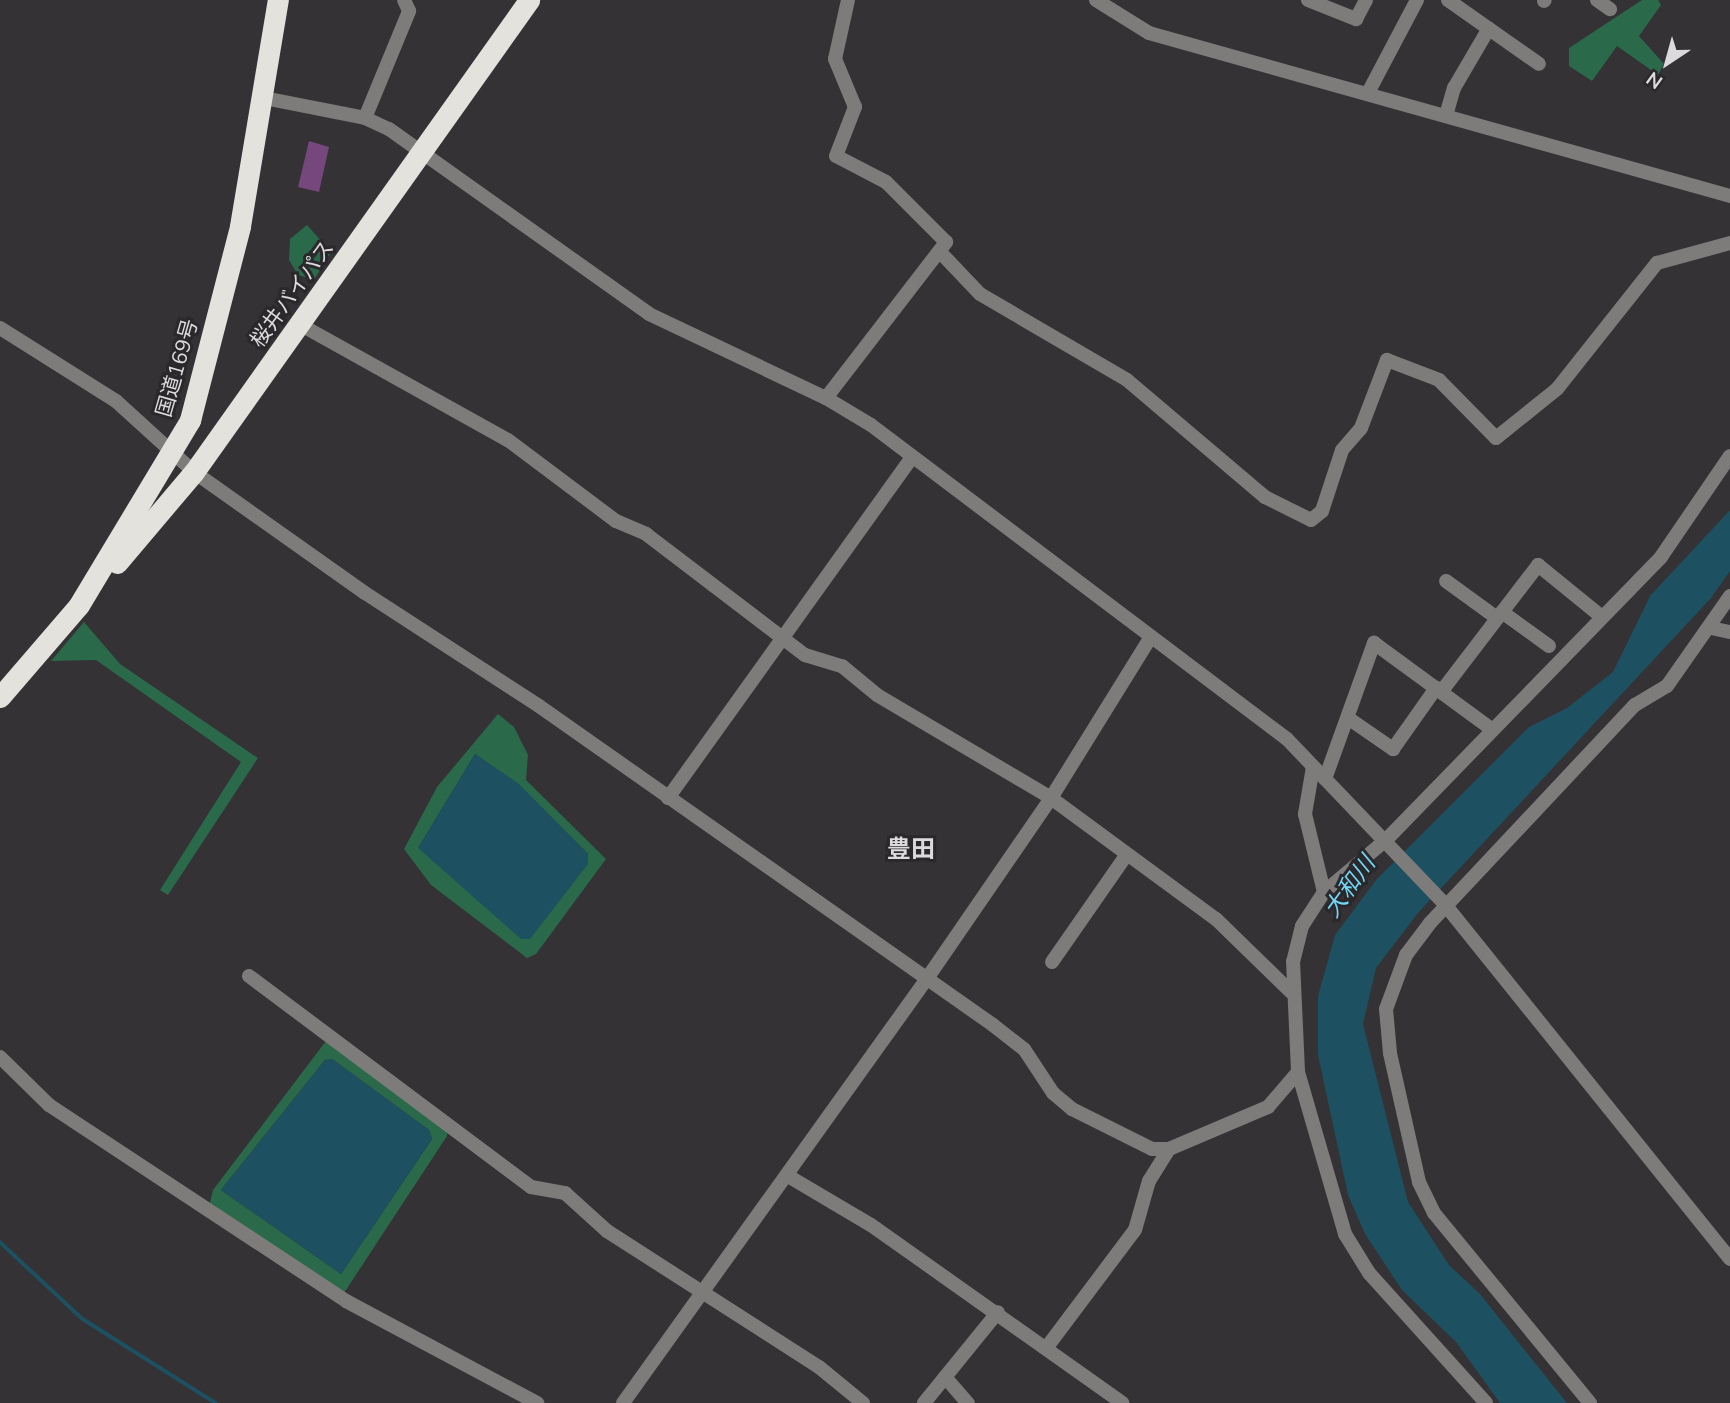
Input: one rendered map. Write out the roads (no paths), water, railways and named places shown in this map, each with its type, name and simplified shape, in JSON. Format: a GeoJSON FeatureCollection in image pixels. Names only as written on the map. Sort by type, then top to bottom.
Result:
{"type":"FeatureCollection","features":[{"type":"Feature","properties":{"kind":"highway","name":"国道169号"},"geometry":{"type":"LineString","coordinates":[[0,697],[79,605],[174,454],[203,379],[240,226],[259,97],[278,0]]}},
{"type":"Feature","properties":{"kind":"highway","name":"桜井バイパス"},"geometry":{"type":"LineString","coordinates":[[79,605],[194,472],[301,325],[529,0]]}},
{"type":"Feature","properties":{"kind":"street"},"geometry":{"type":"LineString","coordinates":[[365,118],[409,11],[404,0]]}},
{"type":"Feature","properties":{"kind":"street"},"geometry":{"type":"LineString","coordinates":[[826,398],[940,252],[943,236],[886,182],[836,156],[855,107],[835,60],[848,0]]}},
{"type":"Feature","properties":{"kind":"street"},"geometry":{"type":"LineString","coordinates":[[1096,0],[1149,33],[1369,91],[1730,195]]}},
{"type":"Feature","properties":{"kind":"street"},"geometry":{"type":"LineString","coordinates":[[1308,0],[1356,19],[1366,0]]}},
{"type":"Feature","properties":{"kind":"street"},"geometry":{"type":"LineString","coordinates":[[1369,91],[1417,0]]}},
{"type":"Feature","properties":{"kind":"street"},"geometry":{"type":"LineString","coordinates":[[1597,0],[1610,9]]}},
{"type":"Feature","properties":{"kind":"street"},"geometry":{"type":"LineString","coordinates":[[1454,2],[1539,64]]}},
{"type":"Feature","properties":{"kind":"street"},"geometry":{"type":"LineString","coordinates":[[1447,113],[1454,88],[1489,28]]}},
{"type":"Feature","properties":{"kind":"street"},"geometry":{"type":"LineString","coordinates":[[259,97],[365,118],[424,151],[649,314],[826,398],[912,457],[1149,639],[1287,739],[1444,905],[1730,1259]]}},
{"type":"Feature","properties":{"kind":"street"},"geometry":{"type":"LineString","coordinates":[[940,252],[980,294],[1127,380],[1265,496],[1311,520],[1322,511],[1342,450],[1361,428],[1387,360],[1439,380],[1496,438],[1557,389],[1657,262],[1730,243]]}},
{"type":"Feature","properties":{"kind":"street"},"geometry":{"type":"LineString","coordinates":[[301,325],[509,440],[616,521],[646,534],[805,655],[842,666],[888,702],[1051,798],[1216,919],[1291,992]]}},
{"type":"Feature","properties":{"kind":"street"},"geometry":{"type":"LineString","coordinates":[[0,328],[116,401],[194,472],[668,798],[1024,1049],[1053,1093],[1072,1109],[1152,1149],[1169,1149],[1268,1107],[1298,1072]]}},
{"type":"Feature","properties":{"kind":"street"},"geometry":{"type":"LineString","coordinates":[[1486,1403],[1369,1273],[1345,1234],[1298,1072],[1291,992],[1302,926],[1324,892],[1388,843],[1661,557],[1730,456]]}},
{"type":"Feature","properties":{"kind":"street"},"geometry":{"type":"LineString","coordinates":[[668,798],[912,457]]}},
{"type":"Feature","properties":{"kind":"street"},"geometry":{"type":"LineString","coordinates":[[1348,718],[1393,749],[1538,565],[1602,617]]}},
{"type":"Feature","properties":{"kind":"street"},"geometry":{"type":"LineString","coordinates":[[1447,582],[1549,646]]}},
{"type":"Feature","properties":{"kind":"street"},"geometry":{"type":"LineString","coordinates":[[1590,1403],[1553,1352],[1476,1269],[1434,1213],[1419,1182],[1390,1054],[1386,1009],[1406,955],[1444,905],[1635,705],[1667,686],[1711,628],[1730,596]]}},
{"type":"Feature","properties":{"kind":"street"},"geometry":{"type":"LineString","coordinates":[[1711,628],[1730,632]]}},
{"type":"Feature","properties":{"kind":"street"},"geometry":{"type":"LineString","coordinates":[[623,1403],[788,1177],[926,980],[1051,798],[1149,639]]}},
{"type":"Feature","properties":{"kind":"street"},"geometry":{"type":"LineString","coordinates":[[1325,779],[1374,643],[1493,730]]}},
{"type":"Feature","properties":{"kind":"street"},"geometry":{"type":"LineString","coordinates":[[1313,766],[1305,814],[1324,892]]}},
{"type":"Feature","properties":{"kind":"street"},"geometry":{"type":"LineString","coordinates":[[1052,962],[1127,854]]}},
{"type":"Feature","properties":{"kind":"street"},"geometry":{"type":"LineString","coordinates":[[249,976],[531,1187],[565,1193],[607,1231],[819,1367],[863,1403]]}},
{"type":"Feature","properties":{"kind":"street"},"geometry":{"type":"LineString","coordinates":[[0,1057],[49,1105],[345,1301],[537,1403]]}},
{"type":"Feature","properties":{"kind":"street"},"geometry":{"type":"LineString","coordinates":[[1047,1347],[1135,1230],[1149,1181],[1169,1149]]}},
{"type":"Feature","properties":{"kind":"street"},"geometry":{"type":"LineString","coordinates":[[788,1177],[998,1312],[1122,1403]]}},
{"type":"Feature","properties":{"kind":"street"},"geometry":{"type":"LineString","coordinates":[[924,1403],[998,1312]]}},
{"type":"Feature","properties":{"kind":"street"},"geometry":{"type":"LineString","coordinates":[[945,1377],[968,1403]]}},
{"type":"Feature","properties":{"kind":"water"},"geometry":{"type":"Polygon","coordinates":[[[1730,510],[1730,571],[1711,598],[1418,913],[1376,968],[1363,1024],[1408,1202],[1449,1265],[1480,1294],[1567,1403],[1500,1403],[1456,1342],[1402,1290],[1365,1234],[1348,1195],[1318,1055],[1318,996],[1335,935],[1376,880],[1529,727],[1567,708],[1613,672],[1650,596],[1730,510]]]}},
{"type":"Feature","properties":{"kind":"water"},"geometry":{"type":"Polygon","coordinates":[[[475,754],[519,784],[588,854],[588,864],[530,939],[521,939],[418,848],[475,754]]]}},
{"type":"Feature","properties":{"kind":"water"},"geometry":{"type":"Polygon","coordinates":[[[332,1059],[429,1130],[432,1139],[341,1274],[221,1190],[325,1060],[332,1059]]]}},
{"type":"Feature","properties":{"kind":"waterway"},"geometry":{"type":"LineString","coordinates":[[0,1242],[83,1319],[216,1403]]}},
{"type":"Feature","properties":{"kind":"district","name":"豊田"},"geometry":{"type":"Point","coordinates":[911,850]}},
{"type":"Feature","properties":{"kind":"water label","name":"大和川"},"geometry":{"type":"Point","coordinates":[1350,887]}}]}
